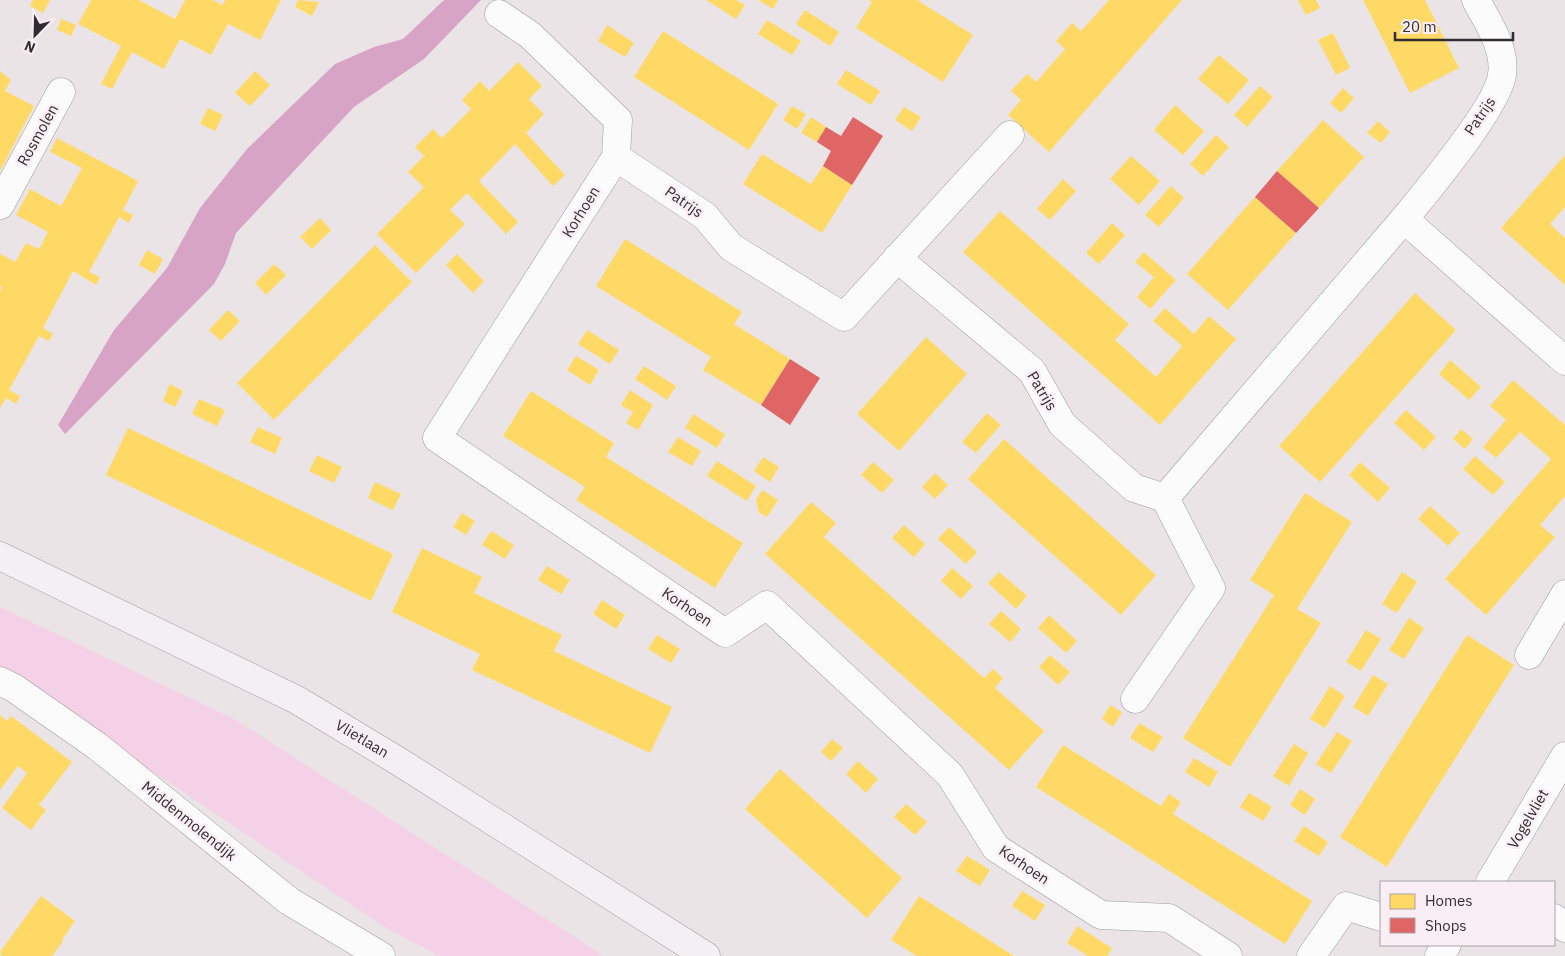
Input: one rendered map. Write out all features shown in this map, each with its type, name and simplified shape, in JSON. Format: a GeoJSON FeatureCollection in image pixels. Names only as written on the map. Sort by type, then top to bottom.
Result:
{"type":"FeatureCollection","features":[{"type":"Feature","properties":{"kind":"street","name":"Patrijs"},"geometry":{"type":"LineString","coordinates":[[897,258],[1032,371],[1062,424],[1069,431],[1134,488],[1166,498],[1404,219],[1492,102],[1502,74],[1500,46],[1476,0]]}},
{"type":"Feature","properties":{"kind":"street"},"geometry":{"type":"LineString","coordinates":[[499,14],[530,35],[618,120],[616,157]]}},
{"type":"Feature","properties":{"kind":"street","name":"Rosmolen"},"geometry":{"type":"LineString","coordinates":[[0,205],[62,92]]}},
{"type":"Feature","properties":{"kind":"street","name":"Patrijs"},"geometry":{"type":"LineString","coordinates":[[616,157],[705,216],[731,248],[844,317],[1010,135]]}},
{"type":"Feature","properties":{"kind":"street","name":"Korhoen"},"geometry":{"type":"LineString","coordinates":[[616,157],[437,438],[725,633],[767,605],[950,774],[996,848],[1101,915],[1169,918],[1228,956]]}},
{"type":"Feature","properties":{"kind":"street"},"geometry":{"type":"LineString","coordinates":[[1404,219],[1565,361]]}},
{"type":"Feature","properties":{"kind":"street"},"geometry":{"type":"LineString","coordinates":[[1135,699],[1211,588],[1166,498]]}},
{"type":"Feature","properties":{"kind":"street","name":"Vlietlaan"},"geometry":{"type":"LineString","coordinates":[[0,556],[298,700],[407,766],[706,956]]}},
{"type":"Feature","properties":{"kind":"street"},"geometry":{"type":"LineString","coordinates":[[1529,654],[1565,594]]}},
{"type":"Feature","properties":{"kind":"street","name":"Middenmolendijk"},"geometry":{"type":"LineString","coordinates":[[0,681],[14,688],[97,746],[289,901],[381,956]]}},
{"type":"Feature","properties":{"kind":"street","name":"Vogelvliet"},"geometry":{"type":"LineString","coordinates":[[1500,878],[1565,756]]}},
{"type":"Feature","properties":{"kind":"street"},"geometry":{"type":"LineString","coordinates":[[1311,956],[1346,906],[1380,917]]}},
{"type":"Feature","properties":{"kind":"street"},"geometry":{"type":"LineString","coordinates":[[1555,919],[1565,928]]}},
{"type":"Feature","properties":{"kind":"shaded area"},"geometry":{"type":"Polygon","coordinates":[[[444,0],[481,0],[424,59],[354,107],[236,233],[225,264],[214,284],[65,434],[58,425],[114,330],[167,268],[200,208],[247,149],[335,64],[374,47],[403,39],[444,0]]]}},
{"type":"Feature","properties":{"kind":"shaded area"},"geometry":{"type":"Polygon","coordinates":[[[0,607],[234,719],[604,956],[440,956],[386,928],[0,669],[0,607]]]}},
{"type":"Feature","properties":{"kind":"building: Homes"},"geometry":{"type":"Polygon","coordinates":[[[33,0],[50,0],[43,13],[30,6],[33,0]]]}},
{"type":"Feature","properties":{"kind":"building: Homes"},"geometry":{"type":"Polygon","coordinates":[[[91,0],[139,0],[175,19],[185,0],[213,0],[222,5],[225,0],[281,0],[260,40],[228,24],[211,55],[180,39],[164,69],[132,52],[112,89],[101,84],[121,46],[78,24],[91,0]]]}},
{"type":"Feature","properties":{"kind":"building: Homes"},"geometry":{"type":"Polygon","coordinates":[[[298,0],[319,2],[312,16],[295,7],[298,0]]]}},
{"type":"Feature","properties":{"kind":"building: Homes"},"geometry":{"type":"Polygon","coordinates":[[[706,0],[736,0],[745,5],[736,19],[706,0]]]}},
{"type":"Feature","properties":{"kind":"building: Homes"},"geometry":{"type":"Polygon","coordinates":[[[758,0],[778,0],[773,9],[758,0]]]}},
{"type":"Feature","properties":{"kind":"building: Homes"},"geometry":{"type":"Polygon","coordinates":[[[868,0],[917,0],[973,35],[943,82],[856,28],[872,2],[868,0]]]}},
{"type":"Feature","properties":{"kind":"building: Homes"},"geometry":{"type":"Polygon","coordinates":[[[1109,0],[1182,0],[1049,152],[1008,115],[1021,100],[1011,91],[1027,74],[1036,82],[1065,49],[1056,41],[1072,23],[1081,31],[1109,0]]]}},
{"type":"Feature","properties":{"kind":"building: Homes"},"geometry":{"type":"Polygon","coordinates":[[[1298,0],[1316,0],[1320,8],[1306,15],[1298,0]]]}},
{"type":"Feature","properties":{"kind":"building: Homes"},"geometry":{"type":"Polygon","coordinates":[[[1363,0],[1425,0],[1459,68],[1410,93],[1363,0]]]}},
{"type":"Feature","properties":{"kind":"building: Homes"},"geometry":{"type":"Polygon","coordinates":[[[805,10],[839,32],[830,46],[796,24],[805,10]]]}},
{"type":"Feature","properties":{"kind":"building: Homes"},"geometry":{"type":"Polygon","coordinates":[[[61,19],[76,25],[71,36],[57,30],[61,19]]]}},
{"type":"Feature","properties":{"kind":"building: Homes"},"geometry":{"type":"Polygon","coordinates":[[[767,20],[801,41],[792,55],[758,34],[767,20]]]}},
{"type":"Feature","properties":{"kind":"building: Homes"},"geometry":{"type":"Polygon","coordinates":[[[607,25],[634,43],[625,57],[598,41],[607,25]]]}},
{"type":"Feature","properties":{"kind":"building: Homes"},"geometry":{"type":"Polygon","coordinates":[[[663,31],[778,104],[749,150],[634,77],[663,31]]]}},
{"type":"Feature","properties":{"kind":"building: Homes"},"geometry":{"type":"Polygon","coordinates":[[[1333,33],[1350,68],[1336,75],[1318,40],[1333,33]]]}},
{"type":"Feature","properties":{"kind":"building: Homes"},"geometry":{"type":"Polygon","coordinates":[[[1219,55],[1249,80],[1228,104],[1198,79],[1219,55]]]}},
{"type":"Feature","properties":{"kind":"building: Homes"},"geometry":{"type":"Polygon","coordinates":[[[518,62],[542,86],[529,99],[544,114],[526,133],[565,175],[553,186],[515,144],[479,181],[518,222],[506,234],[467,193],[450,210],[465,224],[416,273],[377,234],[424,187],[408,172],[424,156],[415,147],[433,129],[442,138],[471,109],[462,100],[480,81],[489,91],[518,62]]]}},
{"type":"Feature","properties":{"kind":"building: Homes"},"geometry":{"type":"Polygon","coordinates":[[[846,70],[880,91],[871,105],[837,84],[846,70]]]}},
{"type":"Feature","properties":{"kind":"building: Homes"},"geometry":{"type":"Polygon","coordinates":[[[0,71],[11,80],[5,91],[34,106],[0,171],[0,71]]]}},
{"type":"Feature","properties":{"kind":"building: Homes"},"geometry":{"type":"Polygon","coordinates":[[[255,71],[270,85],[250,106],[235,93],[255,71]]]}},
{"type":"Feature","properties":{"kind":"building: Homes"},"geometry":{"type":"Polygon","coordinates":[[[1260,86],[1273,97],[1247,127],[1234,115],[1260,86]]]}},
{"type":"Feature","properties":{"kind":"building: Homes"},"geometry":{"type":"Polygon","coordinates":[[[1343,88],[1354,98],[1341,113],[1330,103],[1343,88]]]}},
{"type":"Feature","properties":{"kind":"building: Homes"},"geometry":{"type":"Polygon","coordinates":[[[1175,105],[1204,131],[1183,155],[1154,130],[1175,105]]]}},
{"type":"Feature","properties":{"kind":"building: Homes"},"geometry":{"type":"Polygon","coordinates":[[[792,106],[806,114],[797,129],[783,120],[792,106]]]}},
{"type":"Feature","properties":{"kind":"building: Homes"},"geometry":{"type":"Polygon","coordinates":[[[904,107],[921,117],[912,131],[895,120],[904,107]]]}},
{"type":"Feature","properties":{"kind":"building: Homes"},"geometry":{"type":"Polygon","coordinates":[[[208,108],[223,115],[215,131],[200,124],[208,108]]]}},
{"type":"Feature","properties":{"kind":"building: Homes"},"geometry":{"type":"Polygon","coordinates":[[[811,117],[826,127],[817,142],[801,133],[811,117]]]}},
{"type":"Feature","properties":{"kind":"building: Homes"},"geometry":{"type":"Polygon","coordinates":[[[1323,120],[1364,157],[1319,208],[1277,171],[1323,120]]]}},
{"type":"Feature","properties":{"kind":"building: Homes"},"geometry":{"type":"Polygon","coordinates":[[[1378,121],[1390,132],[1381,143],[1367,133],[1378,121]]]}},
{"type":"Feature","properties":{"kind":"building: Homes"},"geometry":{"type":"Polygon","coordinates":[[[1216,135],[1229,147],[1203,176],[1190,164],[1216,135]]]}},
{"type":"Feature","properties":{"kind":"building: Homes"},"geometry":{"type":"Polygon","coordinates":[[[57,138],[138,181],[123,210],[133,215],[129,223],[119,217],[89,272],[100,277],[96,285],[73,271],[43,328],[53,334],[49,341],[39,336],[9,390],[20,396],[16,404],[6,398],[0,408],[0,291],[2,287],[0,286],[0,254],[15,262],[26,243],[39,249],[48,232],[16,215],[30,189],[61,206],[82,168],[50,152],[57,138]]]}},
{"type":"Feature","properties":{"kind":"building: Homes"},"geometry":{"type":"Polygon","coordinates":[[[762,154],[811,184],[823,166],[852,185],[822,233],[743,184],[762,154]]]}},
{"type":"Feature","properties":{"kind":"building: Homes"},"geometry":{"type":"Polygon","coordinates":[[[1565,155],[1565,207],[1550,224],[1565,238],[1565,285],[1501,228],[1565,155]]]}},
{"type":"Feature","properties":{"kind":"building: Homes"},"geometry":{"type":"Polygon","coordinates":[[[1131,156],[1160,181],[1139,205],[1110,179],[1131,156]]]}},
{"type":"Feature","properties":{"kind":"building: Homes"},"geometry":{"type":"Polygon","coordinates":[[[1063,179],[1076,191],[1050,220],[1037,209],[1063,179]]]}},
{"type":"Feature","properties":{"kind":"building: Homes"},"geometry":{"type":"Polygon","coordinates":[[[1171,186],[1184,198],[1159,227],[1145,215],[1171,186]]]}},
{"type":"Feature","properties":{"kind":"building: Homes"},"geometry":{"type":"Polygon","coordinates":[[[1255,197],[1296,233],[1228,310],[1187,274],[1255,197]]]}},
{"type":"Feature","properties":{"kind":"building: Homes"},"geometry":{"type":"Polygon","coordinates":[[[1000,211],[1129,324],[1115,340],[1156,377],[1182,346],[1153,321],[1165,308],[1194,334],[1209,316],[1236,339],[1160,425],[963,252],[1000,211]]]}},
{"type":"Feature","properties":{"kind":"building: Homes"},"geometry":{"type":"Polygon","coordinates":[[[320,218],[331,230],[312,249],[300,237],[320,218]]]}},
{"type":"Feature","properties":{"kind":"building: Homes"},"geometry":{"type":"Polygon","coordinates":[[[1112,223],[1125,235],[1099,264],[1086,253],[1112,223]]]}},
{"type":"Feature","properties":{"kind":"building: Homes"},"geometry":{"type":"Polygon","coordinates":[[[625,239],[742,312],[734,324],[790,359],[761,405],[703,370],[711,357],[596,286],[625,239]]]}},
{"type":"Feature","properties":{"kind":"building: Homes"},"geometry":{"type":"Polygon","coordinates":[[[375,245],[412,282],[274,420],[237,383],[375,245]]]}},
{"type":"Feature","properties":{"kind":"building: Homes"},"geometry":{"type":"Polygon","coordinates":[[[147,250],[163,259],[155,274],[139,265],[147,250]]]}},
{"type":"Feature","properties":{"kind":"building: Homes"},"geometry":{"type":"Polygon","coordinates":[[[1144,252],[1176,280],[1150,309],[1137,297],[1154,277],[1135,262],[1144,252]]]}},
{"type":"Feature","properties":{"kind":"building: Homes"},"geometry":{"type":"Polygon","coordinates":[[[457,254],[484,281],[473,293],[446,265],[457,254]]]}},
{"type":"Feature","properties":{"kind":"building: Homes"},"geometry":{"type":"Polygon","coordinates":[[[274,264],[286,275],[266,295],[255,283],[274,264]]]}},
{"type":"Feature","properties":{"kind":"building: Homes"},"geometry":{"type":"Polygon","coordinates":[[[1415,293],[1456,330],[1320,482],[1279,446],[1415,293]]]}},
{"type":"Feature","properties":{"kind":"building: Homes"},"geometry":{"type":"Polygon","coordinates":[[[228,310],[240,321],[221,341],[209,330],[228,310]]]}},
{"type":"Feature","properties":{"kind":"building: Homes"},"geometry":{"type":"Polygon","coordinates":[[[587,330],[619,350],[610,364],[578,344],[587,330]]]}},
{"type":"Feature","properties":{"kind":"building: Homes"},"geometry":{"type":"Polygon","coordinates":[[[926,337],[967,374],[899,451],[857,414],[926,337]]]}},
{"type":"Feature","properties":{"kind":"building: Homes"},"geometry":{"type":"Polygon","coordinates":[[[576,356],[599,370],[590,385],[567,370],[576,356]]]}},
{"type":"Feature","properties":{"kind":"building: Homes"},"geometry":{"type":"Polygon","coordinates":[[[1450,360],[1481,387],[1469,400],[1439,374],[1450,360]]]}},
{"type":"Feature","properties":{"kind":"building: Homes"},"geometry":{"type":"Polygon","coordinates":[[[644,366],[676,386],[667,400],[635,379],[644,366]]]}},
{"type":"Feature","properties":{"kind":"building: Homes"},"geometry":{"type":"Polygon","coordinates":[[[1513,380],[1565,425],[1565,496],[1540,525],[1555,537],[1486,615],[1445,579],[1551,459],[1520,432],[1496,458],[1483,447],[1506,420],[1490,406],[1513,380]]]}},
{"type":"Feature","properties":{"kind":"building: Homes"},"geometry":{"type":"Polygon","coordinates":[[[170,384],[183,391],[175,407],[163,401],[170,384]]]}},
{"type":"Feature","properties":{"kind":"building: Homes"},"geometry":{"type":"Polygon","coordinates":[[[630,390],[653,405],[638,430],[626,423],[633,412],[621,405],[630,390]]]}},
{"type":"Feature","properties":{"kind":"building: Homes"},"geometry":{"type":"Polygon","coordinates":[[[531,391],[614,443],[606,457],[743,543],[715,588],[576,500],[585,487],[503,436],[531,391]]]}},
{"type":"Feature","properties":{"kind":"building: Homes"},"geometry":{"type":"Polygon","coordinates":[[[199,399],[225,410],[217,426],[192,414],[199,399]]]}},
{"type":"Feature","properties":{"kind":"building: Homes"},"geometry":{"type":"Polygon","coordinates":[[[1406,410],[1436,437],[1424,450],[1394,423],[1406,410]]]}},
{"type":"Feature","properties":{"kind":"building: Homes"},"geometry":{"type":"Polygon","coordinates":[[[987,413],[1001,425],[976,453],[962,442],[987,413]]]}},
{"type":"Feature","properties":{"kind":"building: Homes"},"geometry":{"type":"Polygon","coordinates":[[[693,414],[725,434],[717,448],[685,428],[693,414]]]}},
{"type":"Feature","properties":{"kind":"building: Homes"},"geometry":{"type":"Polygon","coordinates":[[[258,427],[282,438],[275,454],[250,442],[258,427]]]}},
{"type":"Feature","properties":{"kind":"building: Homes"},"geometry":{"type":"Polygon","coordinates":[[[128,428],[393,554],[371,601],[106,475],[128,428]]]}},
{"type":"Feature","properties":{"kind":"building: Homes"},"geometry":{"type":"Polygon","coordinates":[[[1461,429],[1473,439],[1465,449],[1453,439],[1461,429]]]}},
{"type":"Feature","properties":{"kind":"building: Homes"},"geometry":{"type":"Polygon","coordinates":[[[678,437],[701,451],[692,466],[668,452],[678,437]]]}},
{"type":"Feature","properties":{"kind":"building: Homes"},"geometry":{"type":"Polygon","coordinates":[[[1004,439],[1156,575],[1121,615],[968,479],[1004,439]]]}},
{"type":"Feature","properties":{"kind":"building: Homes"},"geometry":{"type":"Polygon","coordinates":[[[317,455],[342,467],[334,483],[309,471],[317,455]]]}},
{"type":"Feature","properties":{"kind":"building: Homes"},"geometry":{"type":"Polygon","coordinates":[[[1475,456],[1505,482],[1493,495],[1463,469],[1475,456]]]}},
{"type":"Feature","properties":{"kind":"building: Homes"},"geometry":{"type":"Polygon","coordinates":[[[763,457],[779,467],[770,482],[754,471],[763,457]]]}},
{"type":"Feature","properties":{"kind":"building: Homes"},"geometry":{"type":"Polygon","coordinates":[[[717,461],[756,486],[747,501],[707,476],[717,461]]]}},
{"type":"Feature","properties":{"kind":"building: Homes"},"geometry":{"type":"Polygon","coordinates":[[[873,462],[894,480],[882,493],[861,475],[873,462]]]}},
{"type":"Feature","properties":{"kind":"building: Homes"},"geometry":{"type":"Polygon","coordinates":[[[1360,462],[1390,488],[1378,502],[1349,475],[1360,462]]]}},
{"type":"Feature","properties":{"kind":"building: Homes"},"geometry":{"type":"Polygon","coordinates":[[[935,473],[948,485],[935,499],[922,487],[935,473]]]}},
{"type":"Feature","properties":{"kind":"building: Homes"},"geometry":{"type":"Polygon","coordinates":[[[375,482],[401,494],[393,510],[368,498],[375,482]]]}},
{"type":"Feature","properties":{"kind":"building: Homes"},"geometry":{"type":"Polygon","coordinates":[[[762,490],[778,500],[767,517],[759,513],[756,500],[762,490]]]}},
{"type":"Feature","properties":{"kind":"building: Homes"},"geometry":{"type":"Polygon","coordinates":[[[1305,493],[1352,522],[1297,609],[1321,623],[1230,767],[1183,738],[1274,595],[1250,580],[1305,493]]]}},
{"type":"Feature","properties":{"kind":"building: Homes"},"geometry":{"type":"Polygon","coordinates":[[[811,502],[836,523],[824,537],[984,678],[993,669],[1003,678],[995,688],[1044,731],[1009,770],[765,554],[811,502]]]}},
{"type":"Feature","properties":{"kind":"building: Homes"},"geometry":{"type":"Polygon","coordinates":[[[1430,506],[1460,533],[1448,546],[1418,519],[1430,506]]]}},
{"type":"Feature","properties":{"kind":"building: Homes"},"geometry":{"type":"Polygon","coordinates":[[[462,513],[475,521],[466,535],[453,527],[462,513]]]}},
{"type":"Feature","properties":{"kind":"building: Homes"},"geometry":{"type":"Polygon","coordinates":[[[904,525],[925,544],[914,557],[892,538],[904,525]]]}},
{"type":"Feature","properties":{"kind":"building: Homes"},"geometry":{"type":"Polygon","coordinates":[[[949,527],[977,552],[966,564],[938,539],[949,527]]]}},
{"type":"Feature","properties":{"kind":"building: Homes"},"geometry":{"type":"Polygon","coordinates":[[[491,531],[514,545],[505,559],[482,545],[491,531]]]}},
{"type":"Feature","properties":{"kind":"building: Homes"},"geometry":{"type":"Polygon","coordinates":[[[422,548],[482,577],[474,593],[562,635],[554,651],[672,707],[650,753],[472,670],[480,654],[392,612],[422,548]]]}},
{"type":"Feature","properties":{"kind":"building: Homes"},"geometry":{"type":"Polygon","coordinates":[[[547,566],[570,580],[561,594],[538,580],[547,566]]]}},
{"type":"Feature","properties":{"kind":"building: Homes"},"geometry":{"type":"Polygon","coordinates":[[[952,568],[973,586],[961,599],[941,581],[952,568]]]}},
{"type":"Feature","properties":{"kind":"building: Homes"},"geometry":{"type":"Polygon","coordinates":[[[999,572],[1027,596],[1016,609],[988,583],[999,572]]]}},
{"type":"Feature","properties":{"kind":"building: Homes"},"geometry":{"type":"Polygon","coordinates":[[[1402,572],[1417,582],[1397,613],[1382,604],[1402,572]]]}},
{"type":"Feature","properties":{"kind":"building: Homes"},"geometry":{"type":"Polygon","coordinates":[[[602,600],[625,615],[616,629],[593,614],[602,600]]]}},
{"type":"Feature","properties":{"kind":"building: Homes"},"geometry":{"type":"Polygon","coordinates":[[[1001,611],[1021,629],[1010,642],[989,624],[1001,611]]]}},
{"type":"Feature","properties":{"kind":"building: Homes"},"geometry":{"type":"Polygon","coordinates":[[[1049,615],[1077,641],[1066,653],[1038,628],[1049,615]]]}},
{"type":"Feature","properties":{"kind":"building: Homes"},"geometry":{"type":"Polygon","coordinates":[[[1409,618],[1424,628],[1404,659],[1389,650],[1409,618]]]}},
{"type":"Feature","properties":{"kind":"building: Homes"},"geometry":{"type":"Polygon","coordinates":[[[1366,630],[1381,639],[1361,671],[1346,662],[1366,630]]]}},
{"type":"Feature","properties":{"kind":"building: Homes"},"geometry":{"type":"Polygon","coordinates":[[[657,635],[680,649],[671,663],[648,649],[657,635]]]}},
{"type":"Feature","properties":{"kind":"building: Homes"},"geometry":{"type":"Polygon","coordinates":[[[1467,635],[1514,665],[1387,867],[1340,837],[1467,635]]]}},
{"type":"Feature","properties":{"kind":"building: Homes"},"geometry":{"type":"Polygon","coordinates":[[[1050,655],[1070,672],[1058,685],[1039,667],[1050,655]]]}},
{"type":"Feature","properties":{"kind":"building: Homes"},"geometry":{"type":"Polygon","coordinates":[[[1373,675],[1388,684],[1368,716],[1353,707],[1373,675]]]}},
{"type":"Feature","properties":{"kind":"building: Homes"},"geometry":{"type":"Polygon","coordinates":[[[1330,686],[1345,696],[1325,728],[1310,719],[1330,686]]]}},
{"type":"Feature","properties":{"kind":"building: Homes"},"geometry":{"type":"Polygon","coordinates":[[[1110,705],[1122,712],[1113,727],[1102,719],[1110,705]]]}},
{"type":"Feature","properties":{"kind":"building: Homes"},"geometry":{"type":"Polygon","coordinates":[[[0,715],[7,721],[11,716],[72,762],[39,805],[46,810],[31,830],[2,808],[27,773],[18,766],[0,790],[0,715]]]}},
{"type":"Feature","properties":{"kind":"building: Homes"},"geometry":{"type":"Polygon","coordinates":[[[1139,723],[1163,737],[1153,752],[1130,738],[1139,723]]]}},
{"type":"Feature","properties":{"kind":"building: Homes"},"geometry":{"type":"Polygon","coordinates":[[[1337,732],[1352,741],[1331,773],[1316,764],[1337,732]]]}},
{"type":"Feature","properties":{"kind":"building: Homes"},"geometry":{"type":"Polygon","coordinates":[[[832,739],[843,748],[831,761],[821,752],[832,739]]]}},
{"type":"Feature","properties":{"kind":"building: Homes"},"geometry":{"type":"Polygon","coordinates":[[[1294,744],[1308,753],[1289,786],[1273,776],[1294,744]]]}},
{"type":"Feature","properties":{"kind":"building: Homes"},"geometry":{"type":"Polygon","coordinates":[[[1063,745],[1161,806],[1169,794],[1181,802],[1173,814],[1312,901],[1285,944],[1036,787],[1063,745]]]}},
{"type":"Feature","properties":{"kind":"building: Homes"},"geometry":{"type":"Polygon","coordinates":[[[1194,758],[1218,772],[1209,787],[1185,772],[1194,758]]]}},
{"type":"Feature","properties":{"kind":"building: Homes"},"geometry":{"type":"Polygon","coordinates":[[[858,761],[878,779],[866,793],[846,774],[858,761]]]}},
{"type":"Feature","properties":{"kind":"building: Homes"},"geometry":{"type":"Polygon","coordinates":[[[780,769],[902,878],[867,918],[745,809],[780,769]]]}},
{"type":"Feature","properties":{"kind":"building: Homes"},"geometry":{"type":"Polygon","coordinates":[[[1300,789],[1315,799],[1305,815],[1290,805],[1300,789]]]}},
{"type":"Feature","properties":{"kind":"building: Homes"},"geometry":{"type":"Polygon","coordinates":[[[1249,793],[1272,807],[1263,821],[1240,807],[1249,793]]]}},
{"type":"Feature","properties":{"kind":"building: Homes"},"geometry":{"type":"Polygon","coordinates":[[[906,804],[927,822],[915,835],[894,817],[906,804]]]}},
{"type":"Feature","properties":{"kind":"building: Homes"},"geometry":{"type":"Polygon","coordinates":[[[1304,826],[1328,842],[1319,856],[1294,841],[1304,826]]]}},
{"type":"Feature","properties":{"kind":"building: Homes"},"geometry":{"type":"Polygon","coordinates":[[[967,856],[990,870],[980,886],[956,871],[967,856]]]}},
{"type":"Feature","properties":{"kind":"building: Homes"},"geometry":{"type":"Polygon","coordinates":[[[1022,891],[1045,905],[1035,921],[1012,906],[1022,891]]]}},
{"type":"Feature","properties":{"kind":"building: Homes"},"geometry":{"type":"Polygon","coordinates":[[[41,896],[75,921],[63,941],[52,956],[2,956],[0,952],[41,896]]]}},
{"type":"Feature","properties":{"kind":"building: Homes"},"geometry":{"type":"Polygon","coordinates":[[[919,896],[1014,956],[917,956],[891,940],[919,896]]]}},
{"type":"Feature","properties":{"kind":"building: Homes"},"geometry":{"type":"Polygon","coordinates":[[[1077,926],[1112,948],[1107,956],[1088,956],[1067,943],[1077,926]]]}},
{"type":"Feature","properties":{"kind":"building: Shops"},"geometry":{"type":"Polygon","coordinates":[[[853,117],[883,136],[852,185],[823,166],[831,151],[817,142],[826,127],[841,136],[853,117]]]}},
{"type":"Feature","properties":{"kind":"building: Shops"},"geometry":{"type":"Polygon","coordinates":[[[1277,171],[1319,208],[1296,233],[1255,197],[1277,171]]]}},
{"type":"Feature","properties":{"kind":"building: Shops"},"geometry":{"type":"Polygon","coordinates":[[[790,359],[820,378],[790,425],[761,405],[790,359]]]}}]}
